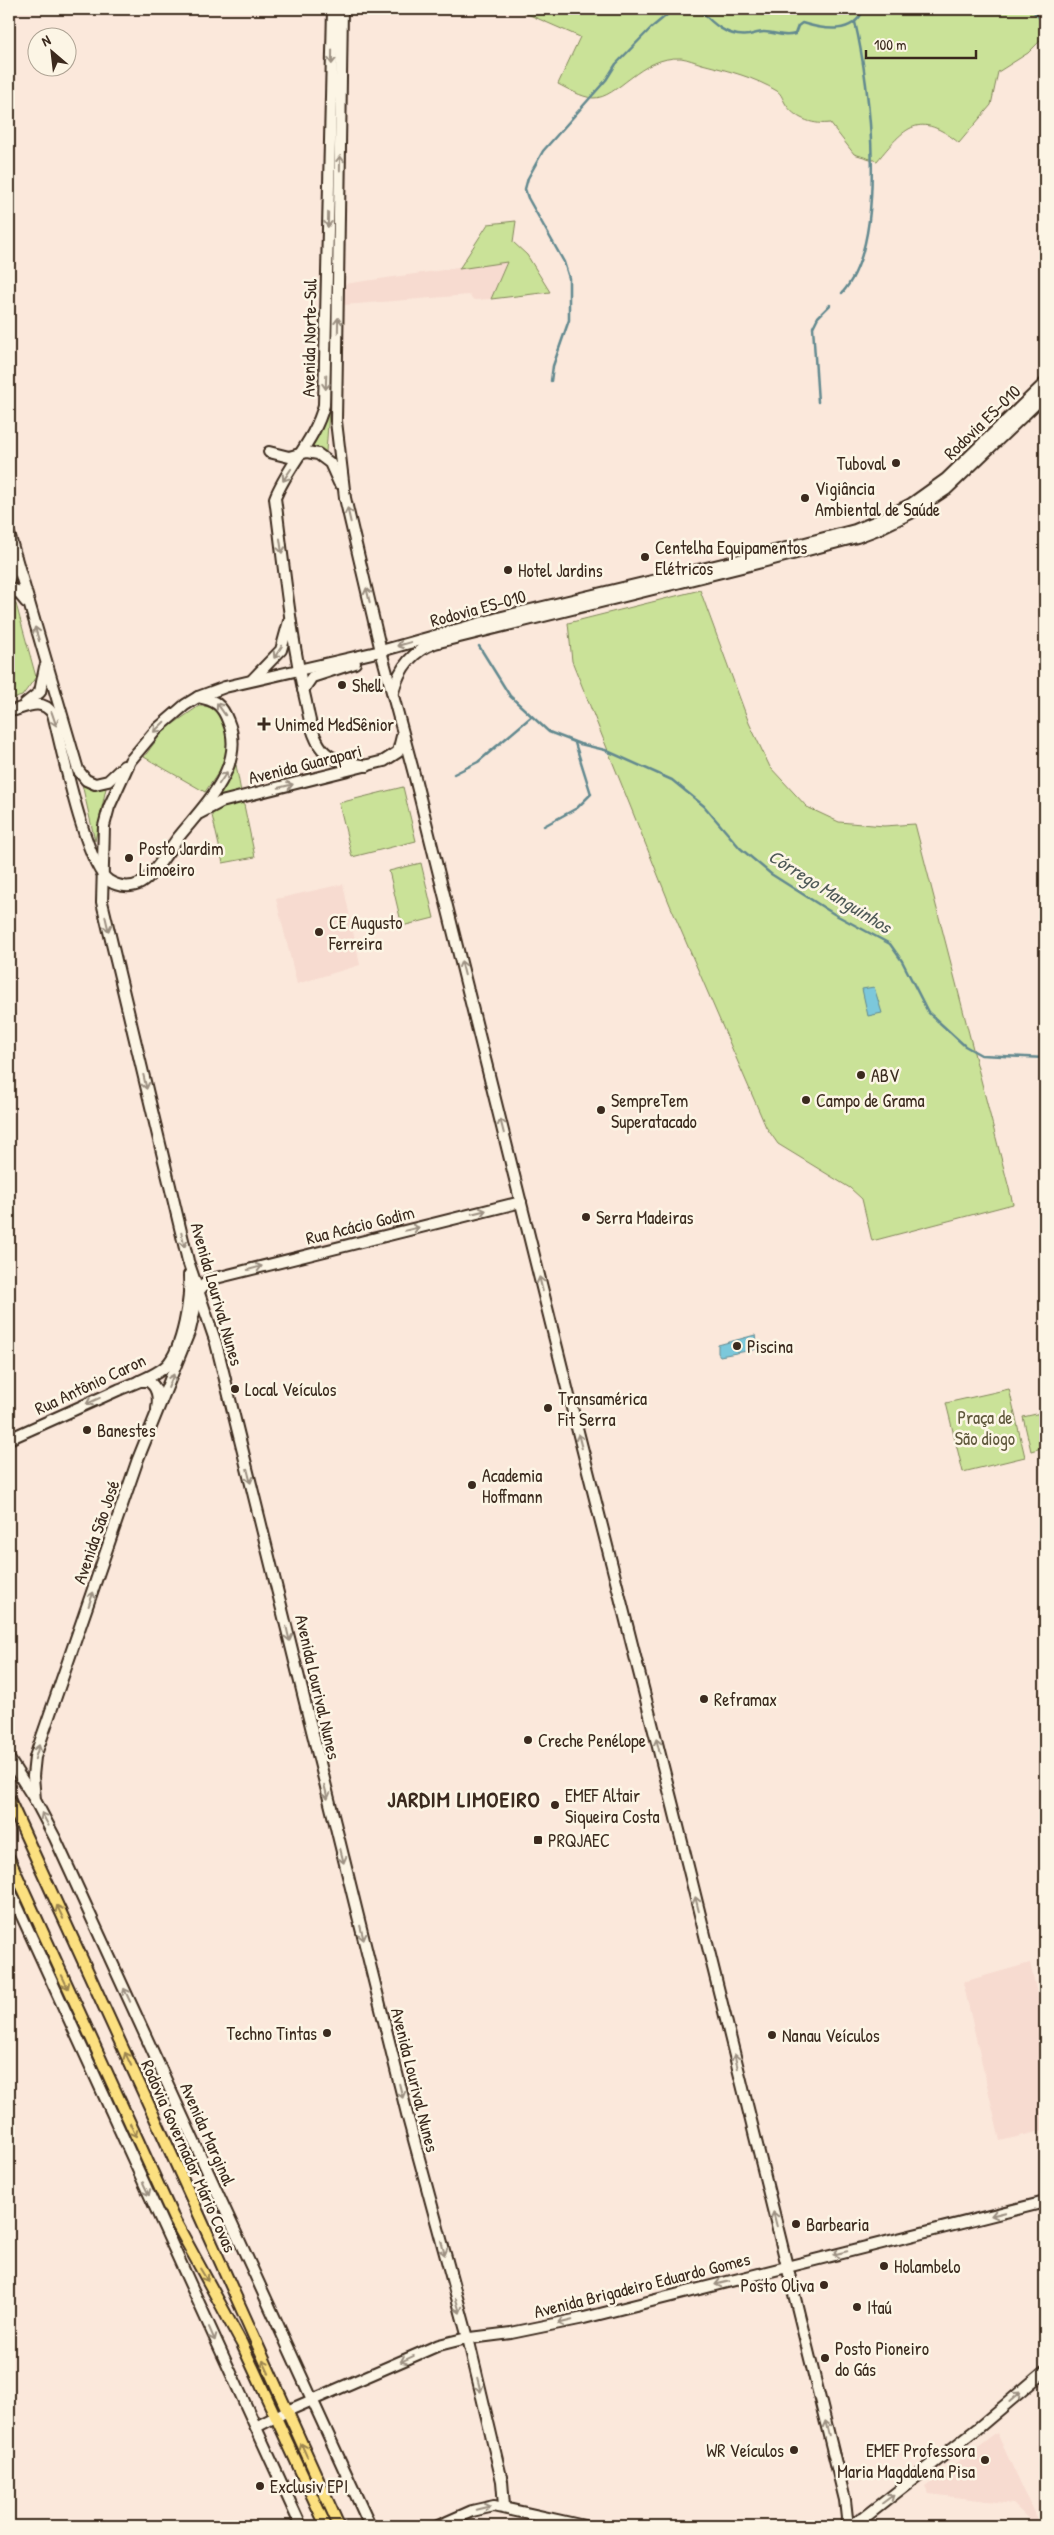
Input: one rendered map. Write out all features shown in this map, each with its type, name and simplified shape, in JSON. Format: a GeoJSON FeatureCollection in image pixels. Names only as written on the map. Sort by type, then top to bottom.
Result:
{"type":"FeatureCollection","features":[{"type":"Feature","properties":{"kind":"main road","name":"Avenida Norte-Sul"},"geometry":{"type":"LineString","coordinates":[[340,10],[326,386],[322,415],[302,453],[281,484],[275,498],[299,670],[311,726],[322,749],[340,761],[367,766]]}},
{"type":"Feature","properties":{"kind":"main road","name":"Avenida Norte-Sul"},"geometry":{"type":"LineString","coordinates":[[340,10],[336,421],[345,498],[381,651]]}},
{"type":"Feature","properties":{"kind":"main road","name":"Rodovia ES-010"},"geometry":{"type":"LineString","coordinates":[[102,876],[104,826],[115,789],[130,760],[156,730],[179,710],[198,697],[249,682],[381,651],[502,617],[812,542],[879,520],[911,504],[946,479],[1045,383]]}},
{"type":"Feature","properties":{"kind":"main road","name":"Rodovia ES-010"},"geometry":{"type":"LineString","coordinates":[[393,695],[401,671],[413,656],[426,646],[763,562],[857,537],[893,522],[947,488],[1045,395]]}},
{"type":"Feature","properties":{"kind":"main road"},"geometry":{"type":"LineString","coordinates":[[269,452],[289,457],[302,453],[318,454],[326,459],[336,474],[345,498]]}},
{"type":"Feature","properties":{"kind":"main road"},"geometry":{"type":"LineString","coordinates":[[9,534],[73,756],[82,775],[95,784],[100,784],[108,781],[130,760]]}},
{"type":"Feature","properties":{"kind":"main road"},"geometry":{"type":"LineString","coordinates":[[9,580],[16,558]]}},
{"type":"Feature","properties":{"kind":"main road"},"geometry":{"type":"LineString","coordinates":[[9,588],[17,592],[29,607]]}},
{"type":"Feature","properties":{"kind":"main road"},"geometry":{"type":"LineString","coordinates":[[249,682],[258,676],[281,650],[291,613]]}},
{"type":"Feature","properties":{"kind":"main road"},"geometry":{"type":"LineString","coordinates":[[381,651],[402,727],[845,2500],[847,2526],[864,2518],[970,2435],[1045,2371]]}},
{"type":"Feature","properties":{"kind":"main road"},"geometry":{"type":"LineString","coordinates":[[303,690],[312,676],[357,662],[363,655]]}},
{"type":"Feature","properties":{"kind":"main road"},"geometry":{"type":"LineString","coordinates":[[12,711],[40,692],[46,661]]}},
{"type":"Feature","properties":{"kind":"main road","name":"Avenida Guarapari"},"geometry":{"type":"LineString","coordinates":[[102,876],[111,883],[124,887],[144,881],[195,816],[230,766],[233,734],[219,705],[211,699],[198,697]]}},
{"type":"Feature","properties":{"kind":"main road"},"geometry":{"type":"LineString","coordinates":[[12,711],[39,704],[46,706],[53,714],[89,849],[102,876]]}},
{"type":"Feature","properties":{"kind":"main road","name":"Avenida Guarapari"},"geometry":{"type":"LineString","coordinates":[[195,816],[221,802],[384,761],[398,752],[402,743],[402,727]]}},
{"type":"Feature","properties":{"kind":"main road","name":"Avenida Lourival Nunes"},"geometry":{"type":"LineString","coordinates":[[102,876],[102,902],[188,1261],[216,1342],[408,2118],[468,2338],[502,2481],[504,2506]]}},
{"type":"Feature","properties":{"kind":"main road","name":"Rua Acácio Godim"},"geometry":{"type":"LineString","coordinates":[[198,1291],[208,1280],[521,1202]]}},
{"type":"Feature","properties":{"kind":"main road","name":"Rua Antônio Caron"},"geometry":{"type":"LineString","coordinates":[[9,1439],[138,1381],[165,1366],[174,1355],[187,1307],[190,1284],[188,1261]]}},
{"type":"Feature","properties":{"kind":"main road","name":"Avenida São José"},"geometry":{"type":"LineString","coordinates":[[35,1800],[33,1782],[35,1758],[138,1459],[190,1330],[198,1291]]}},
{"type":"Feature","properties":{"kind":"main road"},"geometry":{"type":"LineString","coordinates":[[190,1330],[198,1326],[205,1326],[216,1342]]}},
{"type":"Feature","properties":{"kind":"main road"},"geometry":{"type":"LineString","coordinates":[[138,1381],[148,1381],[154,1387],[158,1397],[156,1418]]}},
{"type":"Feature","properties":{"kind":"main road","name":"Avenida Marginal"},"geometry":{"type":"LineString","coordinates":[[9,1759],[35,1800],[55,1838],[370,2526]]}},
{"type":"Feature","properties":{"kind":"main road","name":"Rodovia Governador Mário Covas"},"geometry":{"type":"LineString","coordinates":[[9,1799],[338,2526]]}},
{"type":"Feature","properties":{"kind":"main road","name":"Rodovia Governador Mário Covas"},"geometry":{"type":"LineString","coordinates":[[9,1858],[173,2217],[233,2327],[326,2526]]}},
{"type":"Feature","properties":{"kind":"main road"},"geometry":{"type":"LineString","coordinates":[[9,1888],[301,2526]]}},
{"type":"Feature","properties":{"kind":"main road","name":"Avenida Brigadeiro Eduardo Gomes"},"geometry":{"type":"LineString","coordinates":[[256,2427],[287,2411],[439,2346],[468,2338],[511,2333],[584,2318],[1045,2202]]}},
{"type":"Feature","properties":{"kind":"main road"},"geometry":{"type":"LineString","coordinates":[[438,2526],[472,2511],[494,2506],[504,2506],[584,2526]]}},
{"type":"Feature","properties":{"kind":"shaded area"},"geometry":{"type":"Polygon","coordinates":[[[507,261],[491,299],[474,300],[469,295],[344,305],[344,284],[507,261]]]}},
{"type":"Feature","properties":{"kind":"shaded area","name":"CE Augusto Ferreira"},"geometry":{"type":"Polygon","coordinates":[[[343,884],[360,965],[297,984],[276,899],[343,884]]]}},
{"type":"Feature","properties":{"kind":"shaded area"},"geometry":{"type":"Polygon","coordinates":[[[1030,1963],[1045,2029],[1045,2130],[1000,2141],[963,1982],[1030,1963]]]}},
{"type":"Feature","properties":{"kind":"shaded area","name":"EMEF Professora Maria Magdalena Pisa"},"geometry":{"type":"Polygon","coordinates":[[[997,2433],[1040,2526],[1036,2526],[1013,2504],[929,2494],[925,2486],[997,2433]]]}},
{"type":"Feature","properties":{"kind":"green space"},"geometry":{"type":"Polygon","coordinates":[[[516,9],[1045,9],[1045,36],[1028,53],[998,72],[991,105],[959,143],[933,127],[923,125],[914,127],[896,139],[877,161],[854,154],[830,123],[812,122],[796,115],[787,106],[779,92],[768,86],[741,75],[684,58],[666,59],[653,64],[612,92],[602,96],[593,98],[579,94],[558,84],[580,37],[516,9]]]}},
{"type":"Feature","properties":{"kind":"green space"},"geometry":{"type":"Polygon","coordinates":[[[516,221],[513,242],[527,255],[550,292],[491,299],[507,262],[459,269],[488,224],[516,221]]]}},
{"type":"Feature","properties":{"kind":"green space"},"geometry":{"type":"Polygon","coordinates":[[[329,411],[326,452],[310,447],[329,411]]]}},
{"type":"Feature","properties":{"kind":"green space"},"geometry":{"type":"Polygon","coordinates":[[[700,590],[749,723],[770,767],[807,807],[839,822],[884,826],[915,824],[1013,1204],[872,1241],[862,1199],[850,1188],[778,1144],[766,1127],[670,905],[572,661],[568,623],[700,590]]]}},
{"type":"Feature","properties":{"kind":"green space"},"geometry":{"type":"Polygon","coordinates":[[[9,602],[16,604],[36,677],[22,696],[9,700],[9,602]]]}},
{"type":"Feature","properties":{"kind":"green space"},"geometry":{"type":"Polygon","coordinates":[[[199,706],[214,710],[220,715],[227,730],[228,739],[225,760],[205,792],[144,757],[163,731],[199,706]]]}},
{"type":"Feature","properties":{"kind":"green space"},"geometry":{"type":"Polygon","coordinates":[[[236,765],[241,792],[215,797],[236,765]]]}},
{"type":"Feature","properties":{"kind":"green space"},"geometry":{"type":"Polygon","coordinates":[[[82,784],[106,788],[95,841],[82,784]]]}},
{"type":"Feature","properties":{"kind":"green space"},"geometry":{"type":"Polygon","coordinates":[[[403,787],[416,841],[352,857],[339,803],[403,787]]]}},
{"type":"Feature","properties":{"kind":"green space"},"geometry":{"type":"Polygon","coordinates":[[[238,801],[244,805],[255,857],[223,863],[211,811],[238,801]]]}},
{"type":"Feature","properties":{"kind":"green space"},"geometry":{"type":"Polygon","coordinates":[[[421,863],[434,918],[402,926],[389,871],[421,863]]]}},
{"type":"Feature","properties":{"kind":"green space","name":"Praça de São diogo"},"geometry":{"type":"Polygon","coordinates":[[[1009,1389],[1025,1457],[963,1472],[946,1403],[1009,1389]]]}},
{"type":"Feature","properties":{"kind":"green space"},"geometry":{"type":"Polygon","coordinates":[[[1045,1412],[1045,1447],[1031,1451],[1023,1417],[1045,1412]]]}},
{"type":"Feature","properties":{"kind":"water"},"geometry":{"type":"Polygon","coordinates":[[[874,987],[882,1013],[868,1016],[862,989],[874,987]]]}},
{"type":"Feature","properties":{"kind":"water","name":"Piscina"},"geometry":{"type":"Polygon","coordinates":[[[755,1335],[758,1349],[720,1356],[718,1353],[718,1345],[755,1335]]]}},
{"type":"Feature","properties":{"kind":"waterway"},"geometry":{"type":"LineString","coordinates":[[551,381],[553,366],[569,320],[569,278],[564,262],[528,198],[525,189],[528,178],[543,151],[606,80],[616,64],[651,28],[674,9]]}},
{"type":"Feature","properties":{"kind":"waterway"},"geometry":{"type":"LineString","coordinates":[[699,9],[727,32],[741,35],[764,32],[787,35],[795,34],[798,26],[802,23],[829,29],[846,27],[853,23],[864,9]]}},
{"type":"Feature","properties":{"kind":"waterway"},"geometry":{"type":"LineString","coordinates":[[1031,9],[1045,23]]}},
{"type":"Feature","properties":{"kind":"waterway"},"geometry":{"type":"LineString","coordinates":[[842,293],[857,269],[866,238],[871,201],[870,122],[861,50],[855,22]]}},
{"type":"Feature","properties":{"kind":"waterway"},"geometry":{"type":"LineString","coordinates":[[818,402],[813,327],[818,317],[830,305]]}},
{"type":"Feature","properties":{"kind":"waterway","name":"Córrego Manguinhos"},"geometry":{"type":"LineString","coordinates":[[479,646],[510,696],[549,732],[580,744],[605,750],[672,780],[704,806],[740,848],[771,874],[834,914],[890,944],[902,961],[928,1012],[965,1046],[981,1055],[1045,1058]]}},
{"type":"Feature","properties":{"kind":"waterway"},"geometry":{"type":"LineString","coordinates":[[454,774],[478,762],[531,717]]}},
{"type":"Feature","properties":{"kind":"waterway","name":"Córrego Manguinhos"},"geometry":{"type":"LineString","coordinates":[[544,826],[577,808],[591,794],[575,743]]}},
{"type":"Feature","properties":{"kind":"place","name":"Tuboval"},"geometry":{"type":"Point","coordinates":[896,463]}},
{"type":"Feature","properties":{"kind":"place","name":"Vigiância Ambiental de Saúde"},"geometry":{"type":"Point","coordinates":[805,498]}},
{"type":"Feature","properties":{"kind":"place","name":"Centelha Equipamentos Elétricos"},"geometry":{"type":"Point","coordinates":[645,557]}},
{"type":"Feature","properties":{"kind":"place","name":"Hotel Jardins"},"geometry":{"type":"Point","coordinates":[508,570]}},
{"type":"Feature","properties":{"kind":"place","name":"Shell"},"geometry":{"type":"Point","coordinates":[342,685]}},
{"type":"Feature","properties":{"kind":"place","name":"Unimed MedSênior"},"geometry":{"type":"Point","coordinates":[264,724]}},
{"type":"Feature","properties":{"kind":"place","name":"Posto Jardim Limoeiro"},"geometry":{"type":"Point","coordinates":[129,858]}},
{"type":"Feature","properties":{"kind":"place","name":"CE Augusto Ferreira"},"geometry":{"type":"Point","coordinates":[319,932]}},
{"type":"Feature","properties":{"kind":"place","name":"ABV"},"geometry":{"type":"Point","coordinates":[861,1075]}},
{"type":"Feature","properties":{"kind":"place","name":"Campo de Grama"},"geometry":{"type":"Point","coordinates":[806,1100]}},
{"type":"Feature","properties":{"kind":"place","name":"SempreTem Superatacado"},"geometry":{"type":"Point","coordinates":[601,1110]}},
{"type":"Feature","properties":{"kind":"place","name":"Serra Madeiras"},"geometry":{"type":"Point","coordinates":[586,1217]}},
{"type":"Feature","properties":{"kind":"place","name":"Piscina"},"geometry":{"type":"Point","coordinates":[737,1346]}},
{"type":"Feature","properties":{"kind":"place","name":"Local Veículos"},"geometry":{"type":"Point","coordinates":[235,1389]}},
{"type":"Feature","properties":{"kind":"place","name":"Transamérica Fit Serra"},"geometry":{"type":"Point","coordinates":[548,1408]}},
{"type":"Feature","properties":{"kind":"place","name":"Banestes"},"geometry":{"type":"Point","coordinates":[87,1430]}},
{"type":"Feature","properties":{"kind":"place","name":"Academia Hoffmann"},"geometry":{"type":"Point","coordinates":[472,1485]}},
{"type":"Feature","properties":{"kind":"place","name":"Reframax"},"geometry":{"type":"Point","coordinates":[704,1699]}},
{"type":"Feature","properties":{"kind":"place","name":"Creche Penélope"},"geometry":{"type":"Point","coordinates":[528,1740]}},
{"type":"Feature","properties":{"kind":"place","name":"EMEF Altair Siqueira Costa"},"geometry":{"type":"Point","coordinates":[555,1805]}},
{"type":"Feature","properties":{"kind":"place","name":"PRQJAEC"},"geometry":{"type":"Point","coordinates":[538,1840]}},
{"type":"Feature","properties":{"kind":"place","name":"Techno Tintas"},"geometry":{"type":"Point","coordinates":[327,2033]}},
{"type":"Feature","properties":{"kind":"place","name":"Nanau Veículos"},"geometry":{"type":"Point","coordinates":[772,2035]}},
{"type":"Feature","properties":{"kind":"place","name":"Barbearia"},"geometry":{"type":"Point","coordinates":[796,2224]}},
{"type":"Feature","properties":{"kind":"place","name":"Holambelo"},"geometry":{"type":"Point","coordinates":[884,2266]}},
{"type":"Feature","properties":{"kind":"place","name":"Posto Oliva"},"geometry":{"type":"Point","coordinates":[824,2285]}},
{"type":"Feature","properties":{"kind":"place","name":"Itaú"},"geometry":{"type":"Point","coordinates":[857,2307]}},
{"type":"Feature","properties":{"kind":"place","name":"Posto Pioneiro do Gás"},"geometry":{"type":"Point","coordinates":[825,2358]}},
{"type":"Feature","properties":{"kind":"place","name":"WR Veículos"},"geometry":{"type":"Point","coordinates":[794,2450]}},
{"type":"Feature","properties":{"kind":"place","name":"EMEF Professora Maria Magdalena Pisa"},"geometry":{"type":"Point","coordinates":[985,2460]}},
{"type":"Feature","properties":{"kind":"place","name":"Exclusiv EPI"},"geometry":{"type":"Point","coordinates":[260,2486]}},
{"type":"Feature","properties":{"kind":"district","name":"JARDIM LIMOEIRO"},"geometry":{"type":"Point","coordinates":[464,1799]}}]}
